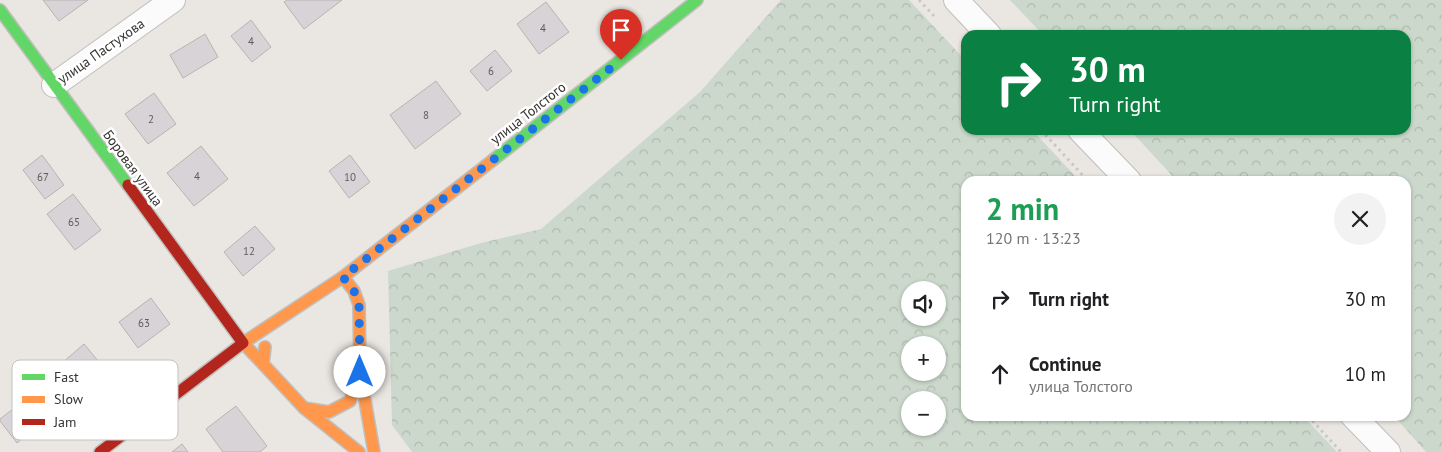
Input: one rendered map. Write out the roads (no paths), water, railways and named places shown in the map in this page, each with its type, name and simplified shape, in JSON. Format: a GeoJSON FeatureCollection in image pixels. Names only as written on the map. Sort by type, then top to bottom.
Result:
{"type":"FeatureCollection","features":[{"type":"Feature","properties":{"kind":"street","name":"улица Пастухова"},"geometry":{"type":"LineString","coordinates":[[54,85],[173,0]]}},
{"type":"Feature","properties":{"kind":"street","name":"улица Толстого"},"geometry":{"type":"LineString","coordinates":[[242,343],[343,277],[697,0]]}},
{"type":"Feature","properties":{"kind":"street"},"geometry":{"type":"LineString","coordinates":[[956,0],[984,30]]}},
{"type":"Feature","properties":{"kind":"street","name":"Боровая улица"},"geometry":{"type":"LineString","coordinates":[[0,10],[242,343],[304,408],[359,452]]}},
{"type":"Feature","properties":{"kind":"street"},"geometry":{"type":"LineString","coordinates":[[1085,135],[1124,176]]}},
{"type":"Feature","properties":{"kind":"street"},"geometry":{"type":"LineString","coordinates":[[343,277],[354,291],[359,305],[360,372],[374,452]]}},
{"type":"Feature","properties":{"kind":"street"},"geometry":{"type":"LineString","coordinates":[[263,364],[266,328]]}},
{"type":"Feature","properties":{"kind":"street"},"geometry":{"type":"LineString","coordinates":[[178,392],[242,343]]}},
{"type":"Feature","properties":{"kind":"street"},"geometry":{"type":"LineString","coordinates":[[304,408],[329,412],[350,401],[360,372]]}},
{"type":"Feature","properties":{"kind":"street"},"geometry":{"type":"LineString","coordinates":[[1358,421],[1388,452]]}},
{"type":"Feature","properties":{"kind":"street"},"geometry":{"type":"LineString","coordinates":[[100,452],[116,440]]}}]}
